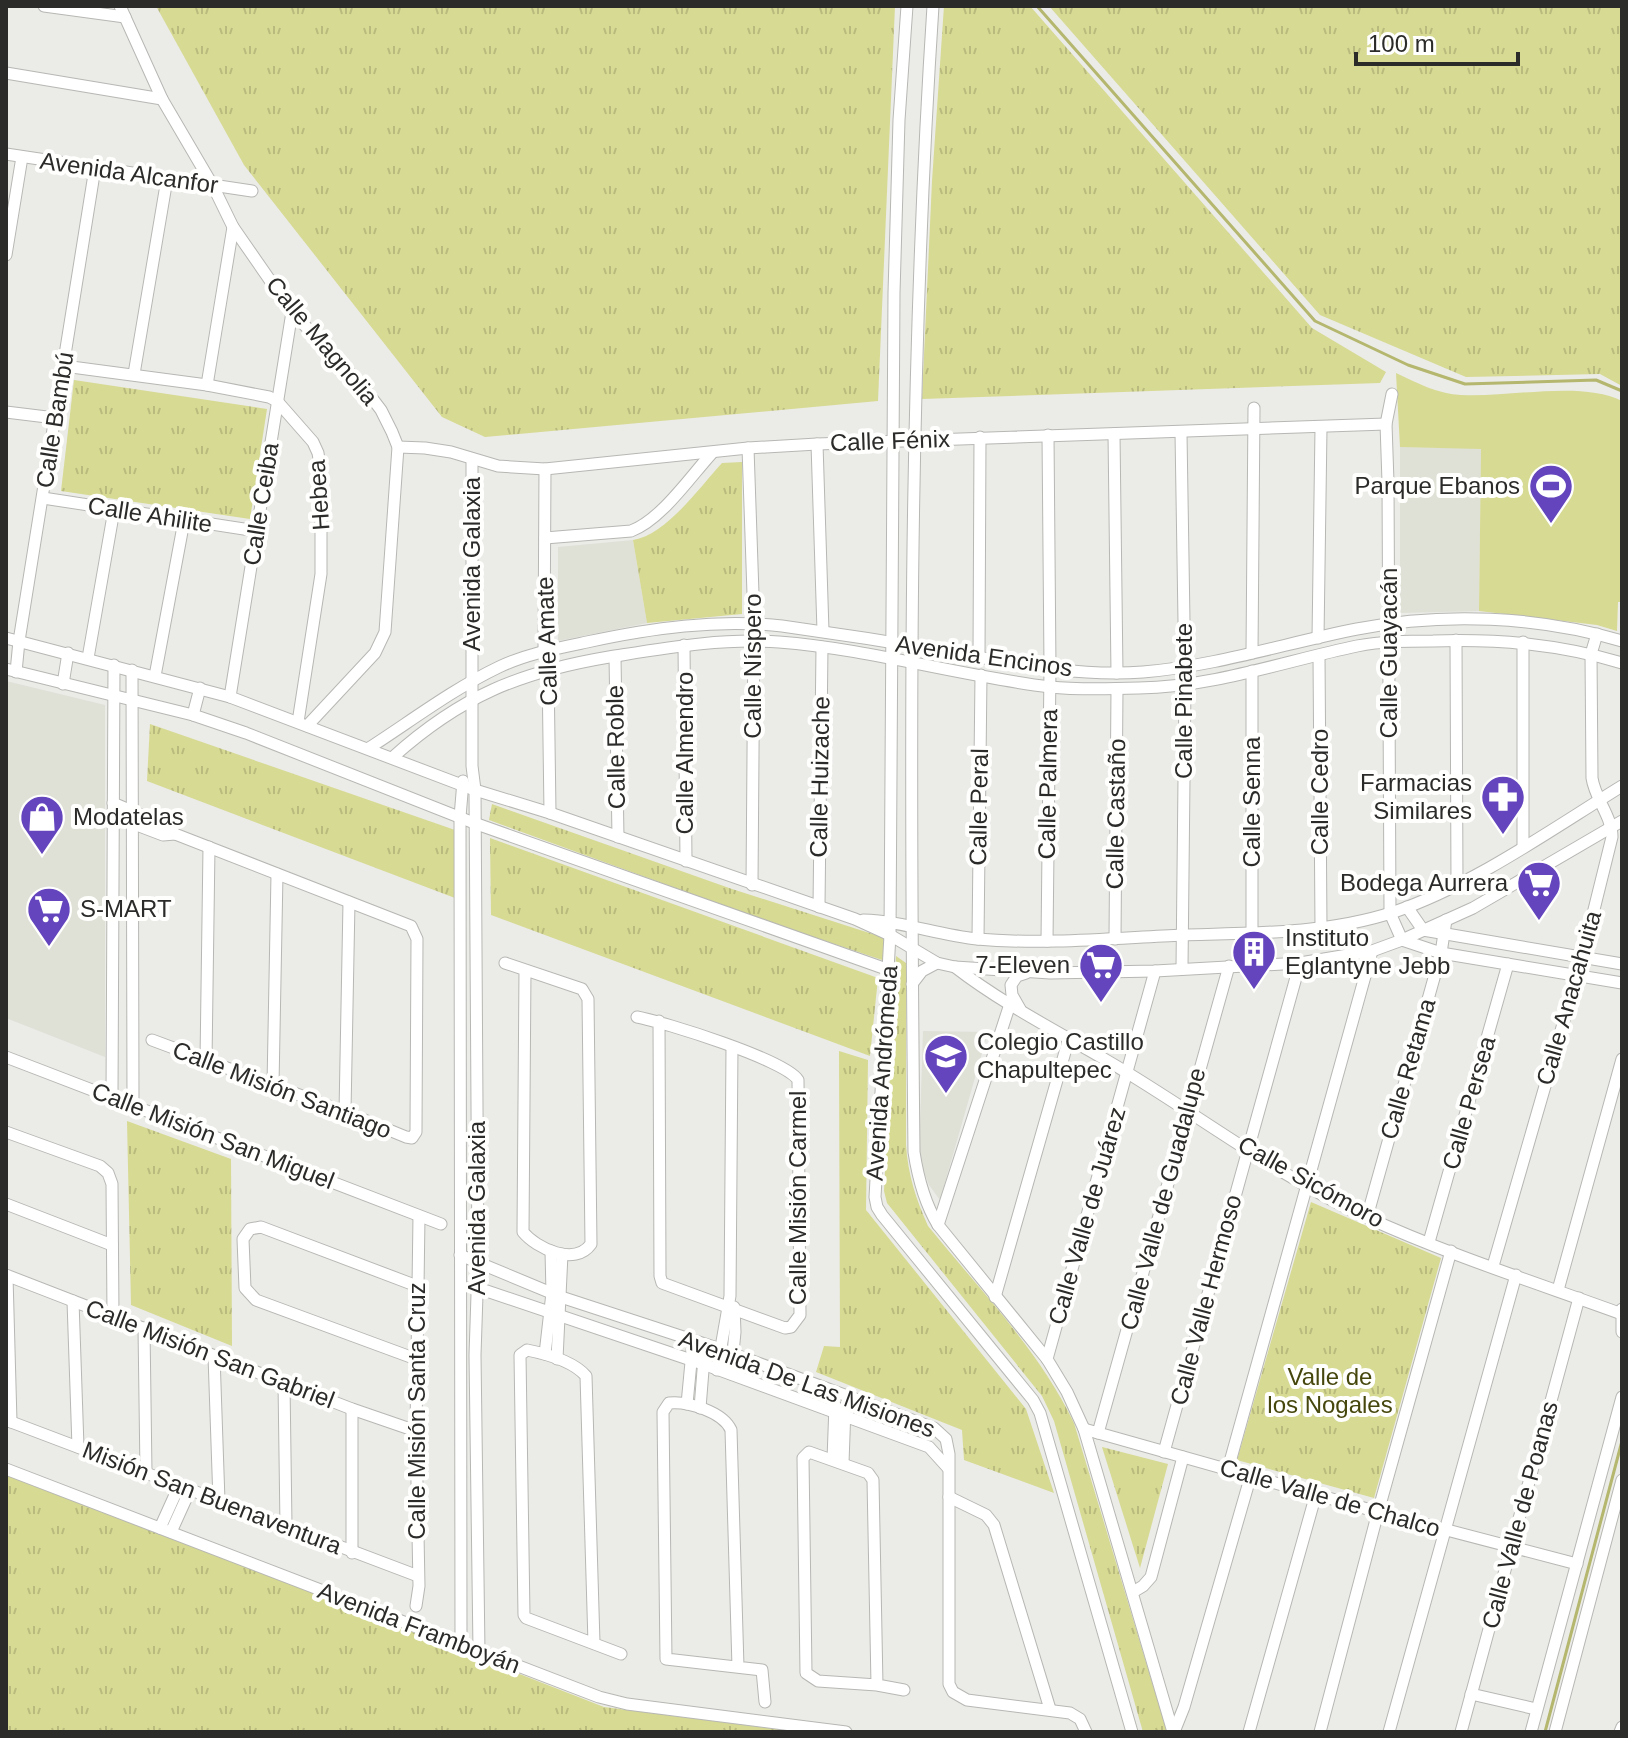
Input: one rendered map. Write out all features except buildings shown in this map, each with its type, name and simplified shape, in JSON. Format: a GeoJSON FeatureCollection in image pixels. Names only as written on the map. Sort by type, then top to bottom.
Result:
{"type":"FeatureCollection","features":[{"type":"Feature","properties":{"kind":"street"},"geometry":{"type":"LineString","coordinates":[[44,6],[123,12]]}},
{"type":"Feature","properties":{"kind":"street","name":"Avenida Andrómeda"},"geometry":{"type":"LineString","coordinates":[[907,6],[898,148],[892,440],[890,935],[875,1197],[877,1207],[1033,1400],[1040,1413],[1132,1732]]}},
{"type":"Feature","properties":{"kind":"street","name":"Avenida Andrómeda"},"geometry":{"type":"LineString","coordinates":[[933,6],[917,293],[911,926],[914,1152],[918,1177],[930,1212],[1047,1359],[1084,1429],[1173,1732]]}},
{"type":"Feature","properties":{"kind":"street","name":"Calle Magnolia"},"geometry":{"type":"LineString","coordinates":[[123,12],[162,99],[233,227],[292,312],[381,410],[398,447],[385,632],[375,653],[302,724]]}},
{"type":"Feature","properties":{"kind":"street"},"geometry":{"type":"LineString","coordinates":[[6,73],[162,99]]}},
{"type":"Feature","properties":{"kind":"street","name":"Avenida Alcanfor"},"geometry":{"type":"LineString","coordinates":[[6,154],[252,191]]}},
{"type":"Feature","properties":{"kind":"street"},"geometry":{"type":"LineString","coordinates":[[6,255],[22,157]]}},
{"type":"Feature","properties":{"kind":"street","name":"Calle Bambú"},"geometry":{"type":"LineString","coordinates":[[11,670],[19,641],[43,498],[95,168]]}},
{"type":"Feature","properties":{"kind":"street"},"geometry":{"type":"LineString","coordinates":[[134,374],[167,179]]}},
{"type":"Feature","properties":{"kind":"street"},"geometry":{"type":"LineString","coordinates":[[207,385],[233,227]]}},
{"type":"Feature","properties":{"kind":"street","name":"Calle Ceiba"},"geometry":{"type":"LineString","coordinates":[[230,697],[292,312]]}},
{"type":"Feature","properties":{"kind":"street"},"geometry":{"type":"LineString","coordinates":[[64,366],[207,385],[259,394],[277,401]]}},
{"type":"Feature","properties":{"kind":"street","name":"Calle Guayacán"},"geometry":{"type":"LineString","coordinates":[[1390,913],[1386,424],[1392,394]]}},
{"type":"Feature","properties":{"kind":"street","name":"Hebea"},"geometry":{"type":"LineString","coordinates":[[277,401],[313,442],[321,472],[321,574],[302,724]]}},
{"type":"Feature","properties":{"kind":"street"},"geometry":{"type":"LineString","coordinates":[[1252,653],[1254,408]]}},
{"type":"Feature","properties":{"kind":"street"},"geometry":{"type":"LineString","coordinates":[[6,412],[55,418]]}},
{"type":"Feature","properties":{"kind":"street","name":"Calle Fénix"},"geometry":{"type":"LineString","coordinates":[[398,447],[438,450],[522,470],[748,448],[892,440],[1254,431],[1386,424]]}},
{"type":"Feature","properties":{"kind":"street"},"geometry":{"type":"LineString","coordinates":[[1318,638],[1321,428]]}},
{"type":"Feature","properties":{"kind":"street","name":"Calle Pinabete"},"geometry":{"type":"LineString","coordinates":[[1181,433],[1185,666],[1182,968]]}},
{"type":"Feature","properties":{"kind":"street"},"geometry":{"type":"LineString","coordinates":[[1114,434],[1117,673]]}},
{"type":"Feature","properties":{"kind":"street","name":"Calle Palmera"},"geometry":{"type":"LineString","coordinates":[[1047,941],[1050,668],[1048,435]]}},
{"type":"Feature","properties":{"kind":"street"},"geometry":{"type":"LineString","coordinates":[[979,657],[980,437]]}},
{"type":"Feature","properties":{"kind":"street"},"geometry":{"type":"LineString","coordinates":[[817,444],[823,631]]}},
{"type":"Feature","properties":{"kind":"street","name":"Calle Níspero"},"geometry":{"type":"LineString","coordinates":[[748,448],[754,623],[752,885]]}},
{"type":"Feature","properties":{"kind":"street"},"geometry":{"type":"LineString","coordinates":[[545,538],[641,528],[712,453]]}},
{"type":"Feature","properties":{"kind":"street","name":"Avenida Galaxia"},"geometry":{"type":"LineString","coordinates":[[472,459],[479,1651]]}},
{"type":"Feature","properties":{"kind":"street","name":"Calle Amate"},"geometry":{"type":"LineString","coordinates":[[545,469],[544,652],[548,669],[550,813]]}},
{"type":"Feature","properties":{"kind":"street","name":"Calle Ahilite"},"geometry":{"type":"LineString","coordinates":[[43,498],[257,531]]}},
{"type":"Feature","properties":{"kind":"street"},"geometry":{"type":"LineString","coordinates":[[88,658],[114,510]]}},
{"type":"Feature","properties":{"kind":"street"},"geometry":{"type":"LineString","coordinates":[[155,676],[184,521]]}},
{"type":"Feature","properties":{"kind":"street","name":"Avenida Encinos"},"geometry":{"type":"LineString","coordinates":[[369,748],[502,666],[544,652],[659,628],[754,623],[823,631],[1050,668],[1117,673],[1185,666],[1389,624],[1483,620],[1532,624],[1622,641]]}},
{"type":"Feature","properties":{"kind":"street"},"geometry":{"type":"LineString","coordinates":[[6,638],[230,697],[475,790],[855,919],[890,935],[937,963],[1028,972],[1155,971],[1300,963],[1372,951],[1473,908],[1617,824],[1598,801],[1592,778],[1591,654],[1597,634]]}},
{"type":"Feature","properties":{"kind":"street","name":"Avenida Encinos"},"geometry":{"type":"LineString","coordinates":[[393,757],[444,716],[512,681],[548,669],[726,640],[822,647],[1049,687],[1117,689],[1185,684],[1389,642],[1523,642],[1622,663]]}},
{"type":"Feature","properties":{"kind":"street"},"geometry":{"type":"LineString","coordinates":[[1456,640],[1457,885]]}},
{"type":"Feature","properties":{"kind":"street"},"geometry":{"type":"LineString","coordinates":[[1523,642],[1523,846]]}},
{"type":"Feature","properties":{"kind":"street","name":"Calle Almendro"},"geometry":{"type":"LineString","coordinates":[[684,645],[686,861]]}},
{"type":"Feature","properties":{"kind":"street","name":"Calle Huizache"},"geometry":{"type":"LineString","coordinates":[[819,907],[822,647]]}},
{"type":"Feature","properties":{"kind":"street"},"geometry":{"type":"LineString","coordinates":[[63,684],[68,653]]}},
{"type":"Feature","properties":{"kind":"street","name":"Calle Cedro"},"geometry":{"type":"LineString","coordinates":[[1319,656],[1321,928]]}},
{"type":"Feature","properties":{"kind":"street","name":"Calle Roble"},"geometry":{"type":"LineString","coordinates":[[615,657],[618,837]]}},
{"type":"Feature","properties":{"kind":"street"},"geometry":{"type":"LineString","coordinates":[[112,1097],[114,665]]}},
{"type":"Feature","properties":{"kind":"street"},"geometry":{"type":"LineString","coordinates":[[11,670],[193,715],[246,733],[474,823],[889,970]]}},
{"type":"Feature","properties":{"kind":"street"},"geometry":{"type":"LineString","coordinates":[[132,670],[133,1105]]}},
{"type":"Feature","properties":{"kind":"street","name":"Calle Senna"},"geometry":{"type":"LineString","coordinates":[[1252,671],[1252,933]]}},
{"type":"Feature","properties":{"kind":"street","name":"Calle Peral"},"geometry":{"type":"LineString","coordinates":[[978,939],[981,675]]}},
{"type":"Feature","properties":{"kind":"street"},"geometry":{"type":"LineString","coordinates":[[193,715],[200,688]]}},
{"type":"Feature","properties":{"kind":"street","name":"Calle Castaño"},"geometry":{"type":"LineString","coordinates":[[1115,939],[1117,689]]}},
{"type":"Feature","properties":{"kind":"street","name":"Avenida Galaxia"},"geometry":{"type":"LineString","coordinates":[[461,1644],[460,817],[462,784],[472,766]]}},
{"type":"Feature","properties":{"kind":"street"},"geometry":{"type":"LineString","coordinates":[[855,919],[890,921],[934,933],[978,939],[1047,941],[1321,928],[1390,913],[1457,885],[1622,786]]}},
{"type":"Feature","properties":{"kind":"street"},"geometry":{"type":"LineString","coordinates":[[113,809],[163,835],[175,834],[349,902],[345,1112]]}},
{"type":"Feature","properties":{"kind":"street","name":"Calle Anacahuita"},"geometry":{"type":"LineString","coordinates":[[1493,1266],[1582,958],[1617,824]]}},
{"type":"Feature","properties":{"kind":"street"},"geometry":{"type":"LineString","coordinates":[[206,1061],[209,847]]}},
{"type":"Feature","properties":{"kind":"street"},"geometry":{"type":"LineString","coordinates":[[273,1085],[277,874]]}},
{"type":"Feature","properties":{"kind":"street","name":"Calle Misión Santiago"},"geometry":{"type":"LineString","coordinates":[[152,1040],[412,1138],[416,1132],[417,939],[411,926],[349,902]]}},
{"type":"Feature","properties":{"kind":"street"},"geometry":{"type":"LineString","coordinates":[[1407,907],[1423,930],[1622,964]]}},
{"type":"Feature","properties":{"kind":"street"},"geometry":{"type":"LineString","coordinates":[[1390,913],[1402,940],[1441,953],[1622,983]]}},
{"type":"Feature","properties":{"kind":"street","name":"Calle Retama"},"geometry":{"type":"LineString","coordinates":[[1367,1217],[1441,953],[1446,920]]}},
{"type":"Feature","properties":{"kind":"street"},"geometry":{"type":"LineString","coordinates":[[1228,1469],[1372,951]]}},
{"type":"Feature","properties":{"kind":"street"},"geometry":{"type":"LineString","coordinates":[[505,963],[582,989],[588,999],[591,1244],[587,1250],[578,1253],[557,1253],[523,1232],[525,970]]}},
{"type":"Feature","properties":{"kind":"street"},"geometry":{"type":"LineString","coordinates":[[912,984],[922,971],[937,963]]}},
{"type":"Feature","properties":{"kind":"street"},"geometry":{"type":"LineString","coordinates":[[1247,1148],[1300,963]]}},
{"type":"Feature","properties":{"kind":"street","name":"Calle Persea"},"geometry":{"type":"LineString","coordinates":[[1429,1242],[1508,964]]}},
{"type":"Feature","properties":{"kind":"street","name":"Calle Valle de Guadalupe"},"geometry":{"type":"LineString","coordinates":[[1098,1433],[1229,966]]}},
{"type":"Feature","properties":{"kind":"street","name":"Calle Sicómoro"},"geometry":{"type":"LineString","coordinates":[[955,967],[984,990],[1127,1073],[1307,1186],[1367,1217],[1451,1251],[1622,1313]]}},
{"type":"Feature","properties":{"kind":"street","name":"Calle Valle de Juárez"},"geometry":{"type":"LineString","coordinates":[[1047,1359],[1155,971]]}},
{"type":"Feature","properties":{"kind":"street"},"geometry":{"type":"LineString","coordinates":[[938,1225],[1015,1007],[1011,985],[1017,976],[1028,972]]}},
{"type":"Feature","properties":{"kind":"street"},"geometry":{"type":"LineString","coordinates":[[637,1017],[659,1021],[732,1047],[731,1374]]}},
{"type":"Feature","properties":{"kind":"street"},"geometry":{"type":"LineString","coordinates":[[659,1021],[660,1276],[662,1283],[731,1305]]}},
{"type":"Feature","properties":{"kind":"street"},"geometry":{"type":"LineString","coordinates":[[995,1297],[1069,1038]]}},
{"type":"Feature","properties":{"kind":"street","name":"Calle Misión Carmel"},"geometry":{"type":"LineString","coordinates":[[731,1305],[785,1328],[797,1323],[800,1315],[798,1080],[794,1073],[732,1047]]}},
{"type":"Feature","properties":{"kind":"street","name":"Calle Misión San Miguel"},"geometry":{"type":"LineString","coordinates":[[6,1057],[441,1224]]}},
{"type":"Feature","properties":{"kind":"street"},"geometry":{"type":"LineString","coordinates":[[1558,1290],[1622,1059]]}},
{"type":"Feature","properties":{"kind":"street"},"geometry":{"type":"LineString","coordinates":[[6,1132],[100,1166],[108,1173],[112,1184],[113,1316]]}},
{"type":"Feature","properties":{"kind":"street","name":"Calle Valle Hermoso"},"geometry":{"type":"LineString","coordinates":[[1164,1452],[1247,1148]]}},
{"type":"Feature","properties":{"kind":"street"},"geometry":{"type":"LineString","coordinates":[[6,1204],[112,1245]]}},
{"type":"Feature","properties":{"kind":"street","name":"Calle Misión Santa Cruz"},"geometry":{"type":"LineString","coordinates":[[416,1606],[419,1594],[416,1359],[419,1216]]}},
{"type":"Feature","properties":{"kind":"street"},"geometry":{"type":"LineString","coordinates":[[416,1359],[256,1300],[245,1288],[243,1239],[245,1233],[261,1227],[417,1286]]}},
{"type":"Feature","properties":{"kind":"street"},"geometry":{"type":"LineString","coordinates":[[1320,1732],[1451,1251]]}},
{"type":"Feature","properties":{"kind":"street"},"geometry":{"type":"LineString","coordinates":[[557,1253],[557,1359]]}},
{"type":"Feature","properties":{"kind":"street","name":"Avenida De Las Misiones"},"geometry":{"type":"LineString","coordinates":[[460,1255],[556,1295],[720,1349],[934,1428],[943,1433],[948,1445],[948,1468]]}},
{"type":"Feature","properties":{"kind":"street"},"geometry":{"type":"LineString","coordinates":[[7,1275],[9,1421]]}},
{"type":"Feature","properties":{"kind":"street","name":"Calle Misión San Gabriel"},"geometry":{"type":"LineString","coordinates":[[7,1275],[416,1431]]}},
{"type":"Feature","properties":{"kind":"street"},"geometry":{"type":"LineString","coordinates":[[1389,1732],[1516,1275]]}},
{"type":"Feature","properties":{"kind":"street","name":"Avenida De Las Misiones"},"geometry":{"type":"LineString","coordinates":[[460,1282],[840,1413],[929,1447],[948,1468]]}},
{"type":"Feature","properties":{"kind":"street","name":"Calle Valle de Poanas"},"geometry":{"type":"LineString","coordinates":[[1461,1732],[1579,1298]]}},
{"type":"Feature","properties":{"kind":"street"},"geometry":{"type":"LineString","coordinates":[[73,1301],[78,1447]]}},
{"type":"Feature","properties":{"kind":"street"},"geometry":{"type":"LineString","coordinates":[[717,1370],[731,1305]]}},
{"type":"Feature","properties":{"kind":"street"},"geometry":{"type":"LineString","coordinates":[[545,1354],[555,1313]]}},
{"type":"Feature","properties":{"kind":"street"},"geometry":{"type":"LineString","coordinates":[[1622,1313],[1622,1332]]}},
{"type":"Feature","properties":{"kind":"street"},"geometry":{"type":"LineString","coordinates":[[144,1328],[146,1473]]}},
{"type":"Feature","properties":{"kind":"street"},"geometry":{"type":"LineString","coordinates":[[699,1343],[700,1408]]}},
{"type":"Feature","properties":{"kind":"street"},"geometry":{"type":"LineString","coordinates":[[594,1643],[586,1376],[579,1369],[557,1359],[527,1350],[520,1355],[523,1613],[526,1618],[621,1654]]}},
{"type":"Feature","properties":{"kind":"street"},"geometry":{"type":"LineString","coordinates":[[460,1353],[475,1355]]}},
{"type":"Feature","properties":{"kind":"street"},"geometry":{"type":"LineString","coordinates":[[214,1356],[219,1501]]}},
{"type":"Feature","properties":{"kind":"street"},"geometry":{"type":"LineString","coordinates":[[687,1404],[698,1363]]}},
{"type":"Feature","properties":{"kind":"street"},"geometry":{"type":"LineString","coordinates":[[284,1383],[286,1526]]}},
{"type":"Feature","properties":{"kind":"street"},"geometry":{"type":"LineString","coordinates":[[838,1461],[840,1394]]}},
{"type":"Feature","properties":{"kind":"street"},"geometry":{"type":"LineString","coordinates":[[1531,1732],[1622,1397]]}},
{"type":"Feature","properties":{"kind":"street"},"geometry":{"type":"LineString","coordinates":[[738,1667],[731,1430],[725,1421],[700,1408],[669,1403],[663,1412],[665,1657],[672,1661],[762,1670],[765,1702]]}},
{"type":"Feature","properties":{"kind":"street"},"geometry":{"type":"LineString","coordinates":[[352,1409],[352,1553]]}},
{"type":"Feature","properties":{"kind":"street","name":"Misión San Buenaventura"},"geometry":{"type":"LineString","coordinates":[[9,1421],[418,1576]]}},
{"type":"Feature","properties":{"kind":"street","name":"Calle Valle de Chalco"},"geometry":{"type":"LineString","coordinates":[[1084,1429],[1378,1512],[1577,1564]]}},
{"type":"Feature","properties":{"kind":"street"},"geometry":{"type":"LineString","coordinates":[[877,1685],[874,1486],[868,1473],[814,1451],[803,1458],[806,1673],[818,1681],[904,1690]]}},
{"type":"Feature","properties":{"kind":"street"},"geometry":{"type":"LineString","coordinates":[[1133,1592],[1151,1577],[1183,1457]]}},
{"type":"Feature","properties":{"kind":"street"},"geometry":{"type":"LineString","coordinates":[[948,1468],[949,1684],[953,1692],[967,1700],[1050,1709],[1077,1716],[1086,1732]]}},
{"type":"Feature","properties":{"kind":"street","name":"Avenida Framboyán"},"geometry":{"type":"LineString","coordinates":[[6,1469],[599,1697],[627,1704],[846,1732]]}},
{"type":"Feature","properties":{"kind":"street"},"geometry":{"type":"LineString","coordinates":[[1173,1732],[1184,1707],[1251,1475]]}},
{"type":"Feature","properties":{"kind":"street"},"geometry":{"type":"LineString","coordinates":[[1555,1732],[1622,1480]]}},
{"type":"Feature","properties":{"kind":"street"},"geometry":{"type":"LineString","coordinates":[[165,1530],[185,1488]]}},
{"type":"Feature","properties":{"kind":"street"},"geometry":{"type":"LineString","coordinates":[[1249,1732],[1316,1494]]}},
{"type":"Feature","properties":{"kind":"street"},"geometry":{"type":"LineString","coordinates":[[949,1497],[986,1515],[994,1525],[1050,1709]]}},
{"type":"Feature","properties":{"kind":"street"},"geometry":{"type":"LineString","coordinates":[[1471,1694],[1536,1709]]}},
{"type":"Feature","properties":{"kind":"shaded area"},"geometry":{"type":"Polygon","coordinates":[[[1400,447],[1481,448],[1479,611],[1400,613],[1400,447]]]}},
{"type":"Feature","properties":{"kind":"shaded area"},"geometry":{"type":"Polygon","coordinates":[[[633,540],[647,623],[558,641],[558,547],[633,540]]]}},
{"type":"Feature","properties":{"kind":"shaded area"},"geometry":{"type":"Polygon","coordinates":[[[6,681],[105,705],[105,1057],[6,1018],[6,681]]]}},
{"type":"Feature","properties":{"kind":"shaded area","name":"Colegio Castillo Chapultepec"},"geometry":{"type":"Polygon","coordinates":[[[923,1031],[988,1032],[940,1200],[929,1185],[919,1158],[923,1031]]]}},
{"type":"Feature","properties":{"kind":"green space"},"geometry":{"type":"Polygon","coordinates":[[[156,6],[895,6],[878,401],[485,437],[442,417],[244,165],[156,6]]]}},
{"type":"Feature","properties":{"kind":"green space"},"geometry":{"type":"Polygon","coordinates":[[[944,6],[1030,6],[1312,328],[1386,372],[1380,383],[922,399],[944,6]]]}},
{"type":"Feature","properties":{"kind":"green space"},"geometry":{"type":"Polygon","coordinates":[[[1049,6],[1622,6],[1622,386],[1600,374],[1466,377],[1320,315],[1049,6]]]}},
{"type":"Feature","properties":{"kind":"green space","name":"Parque Ebanos"},"geometry":{"type":"Polygon","coordinates":[[[1396,373],[1452,394],[1565,391],[1605,395],[1622,401],[1622,602],[1618,602],[1617,631],[1597,625],[1479,611],[1481,449],[1400,447],[1396,373]]]}},
{"type":"Feature","properties":{"kind":"green space"},"geometry":{"type":"Polygon","coordinates":[[[74,380],[267,409],[250,519],[61,491],[74,380]]]}},
{"type":"Feature","properties":{"kind":"green space"},"geometry":{"type":"Polygon","coordinates":[[[742,462],[742,614],[647,623],[633,540],[670,520],[722,463],[742,462]]]}},
{"type":"Feature","properties":{"kind":"green space"},"geometry":{"type":"Polygon","coordinates":[[[150,724],[455,830],[455,898],[147,781],[150,724]]]}},
{"type":"Feature","properties":{"kind":"green space"},"geometry":{"type":"Polygon","coordinates":[[[492,804],[732,889],[885,938],[885,961],[489,820],[492,804]]]}},
{"type":"Feature","properties":{"kind":"green space"},"geometry":{"type":"Polygon","coordinates":[[[490,838],[878,978],[870,1056],[491,915],[490,838]]]}},
{"type":"Feature","properties":{"kind":"green space"},"geometry":{"type":"Polygon","coordinates":[[[896,956],[906,963],[906,1145],[916,1196],[928,1226],[1026,1345],[1074,1423],[1167,1732],[1143,1732],[1054,1421],[1042,1396],[887,1203],[884,1191],[896,956]]]}},
{"type":"Feature","properties":{"kind":"green space"},"geometry":{"type":"Polygon","coordinates":[[[839,1051],[868,1060],[866,1210],[1026,1409],[1054,1493],[964,1460],[962,1430],[816,1372],[824,1346],[840,1347],[839,1051]]]}},
{"type":"Feature","properties":{"kind":"green space"},"geometry":{"type":"Polygon","coordinates":[[[127,1121],[231,1159],[232,1346],[131,1305],[127,1121]]]}},
{"type":"Feature","properties":{"kind":"green space","name":"Valle de los Nogales"},"geometry":{"type":"Polygon","coordinates":[[[1311,1202],[1441,1258],[1374,1498],[1237,1460],[1311,1202]]]}},
{"type":"Feature","properties":{"kind":"green space"},"geometry":{"type":"Polygon","coordinates":[[[1102,1447],[1168,1464],[1140,1568],[1102,1447]]]}},
{"type":"Feature","properties":{"kind":"green space"},"geometry":{"type":"Polygon","coordinates":[[[6,1473],[604,1707],[798,1732],[6,1732],[6,1473]]]}},
{"type":"Feature","properties":{"kind":"waterway"},"geometry":{"type":"LineString","coordinates":[[1037,6],[1315,321],[1408,365],[1465,384],[1596,380],[1622,391]]}},
{"type":"Feature","properties":{"kind":"waterway"},"geometry":{"type":"LineString","coordinates":[[1545,1732],[1622,1441]]}},
{"type":"Feature","properties":{"kind":"place","name":"Parque Ebanos"},"geometry":{"type":"Point","coordinates":[1551,525]}},
{"type":"Feature","properties":{"kind":"place","name":"Farmacias Similares"},"geometry":{"type":"Point","coordinates":[1503,836]}},
{"type":"Feature","properties":{"kind":"place","name":"Modatelas"},"geometry":{"type":"Point","coordinates":[42,856]}},
{"type":"Feature","properties":{"kind":"place","name":"Bodega Aurrera"},"geometry":{"type":"Point","coordinates":[1539,922]}},
{"type":"Feature","properties":{"kind":"place","name":"S-MART"},"geometry":{"type":"Point","coordinates":[49,948]}},
{"type":"Feature","properties":{"kind":"place","name":"Instituto Eglantyne Jebb"},"geometry":{"type":"Point","coordinates":[1254,991]}},
{"type":"Feature","properties":{"kind":"place","name":"7-Eleven"},"geometry":{"type":"Point","coordinates":[1101,1004]}},
{"type":"Feature","properties":{"kind":"place","name":"Colegio Castillo Chapultepec"},"geometry":{"type":"Point","coordinates":[946,1095]}}]}
